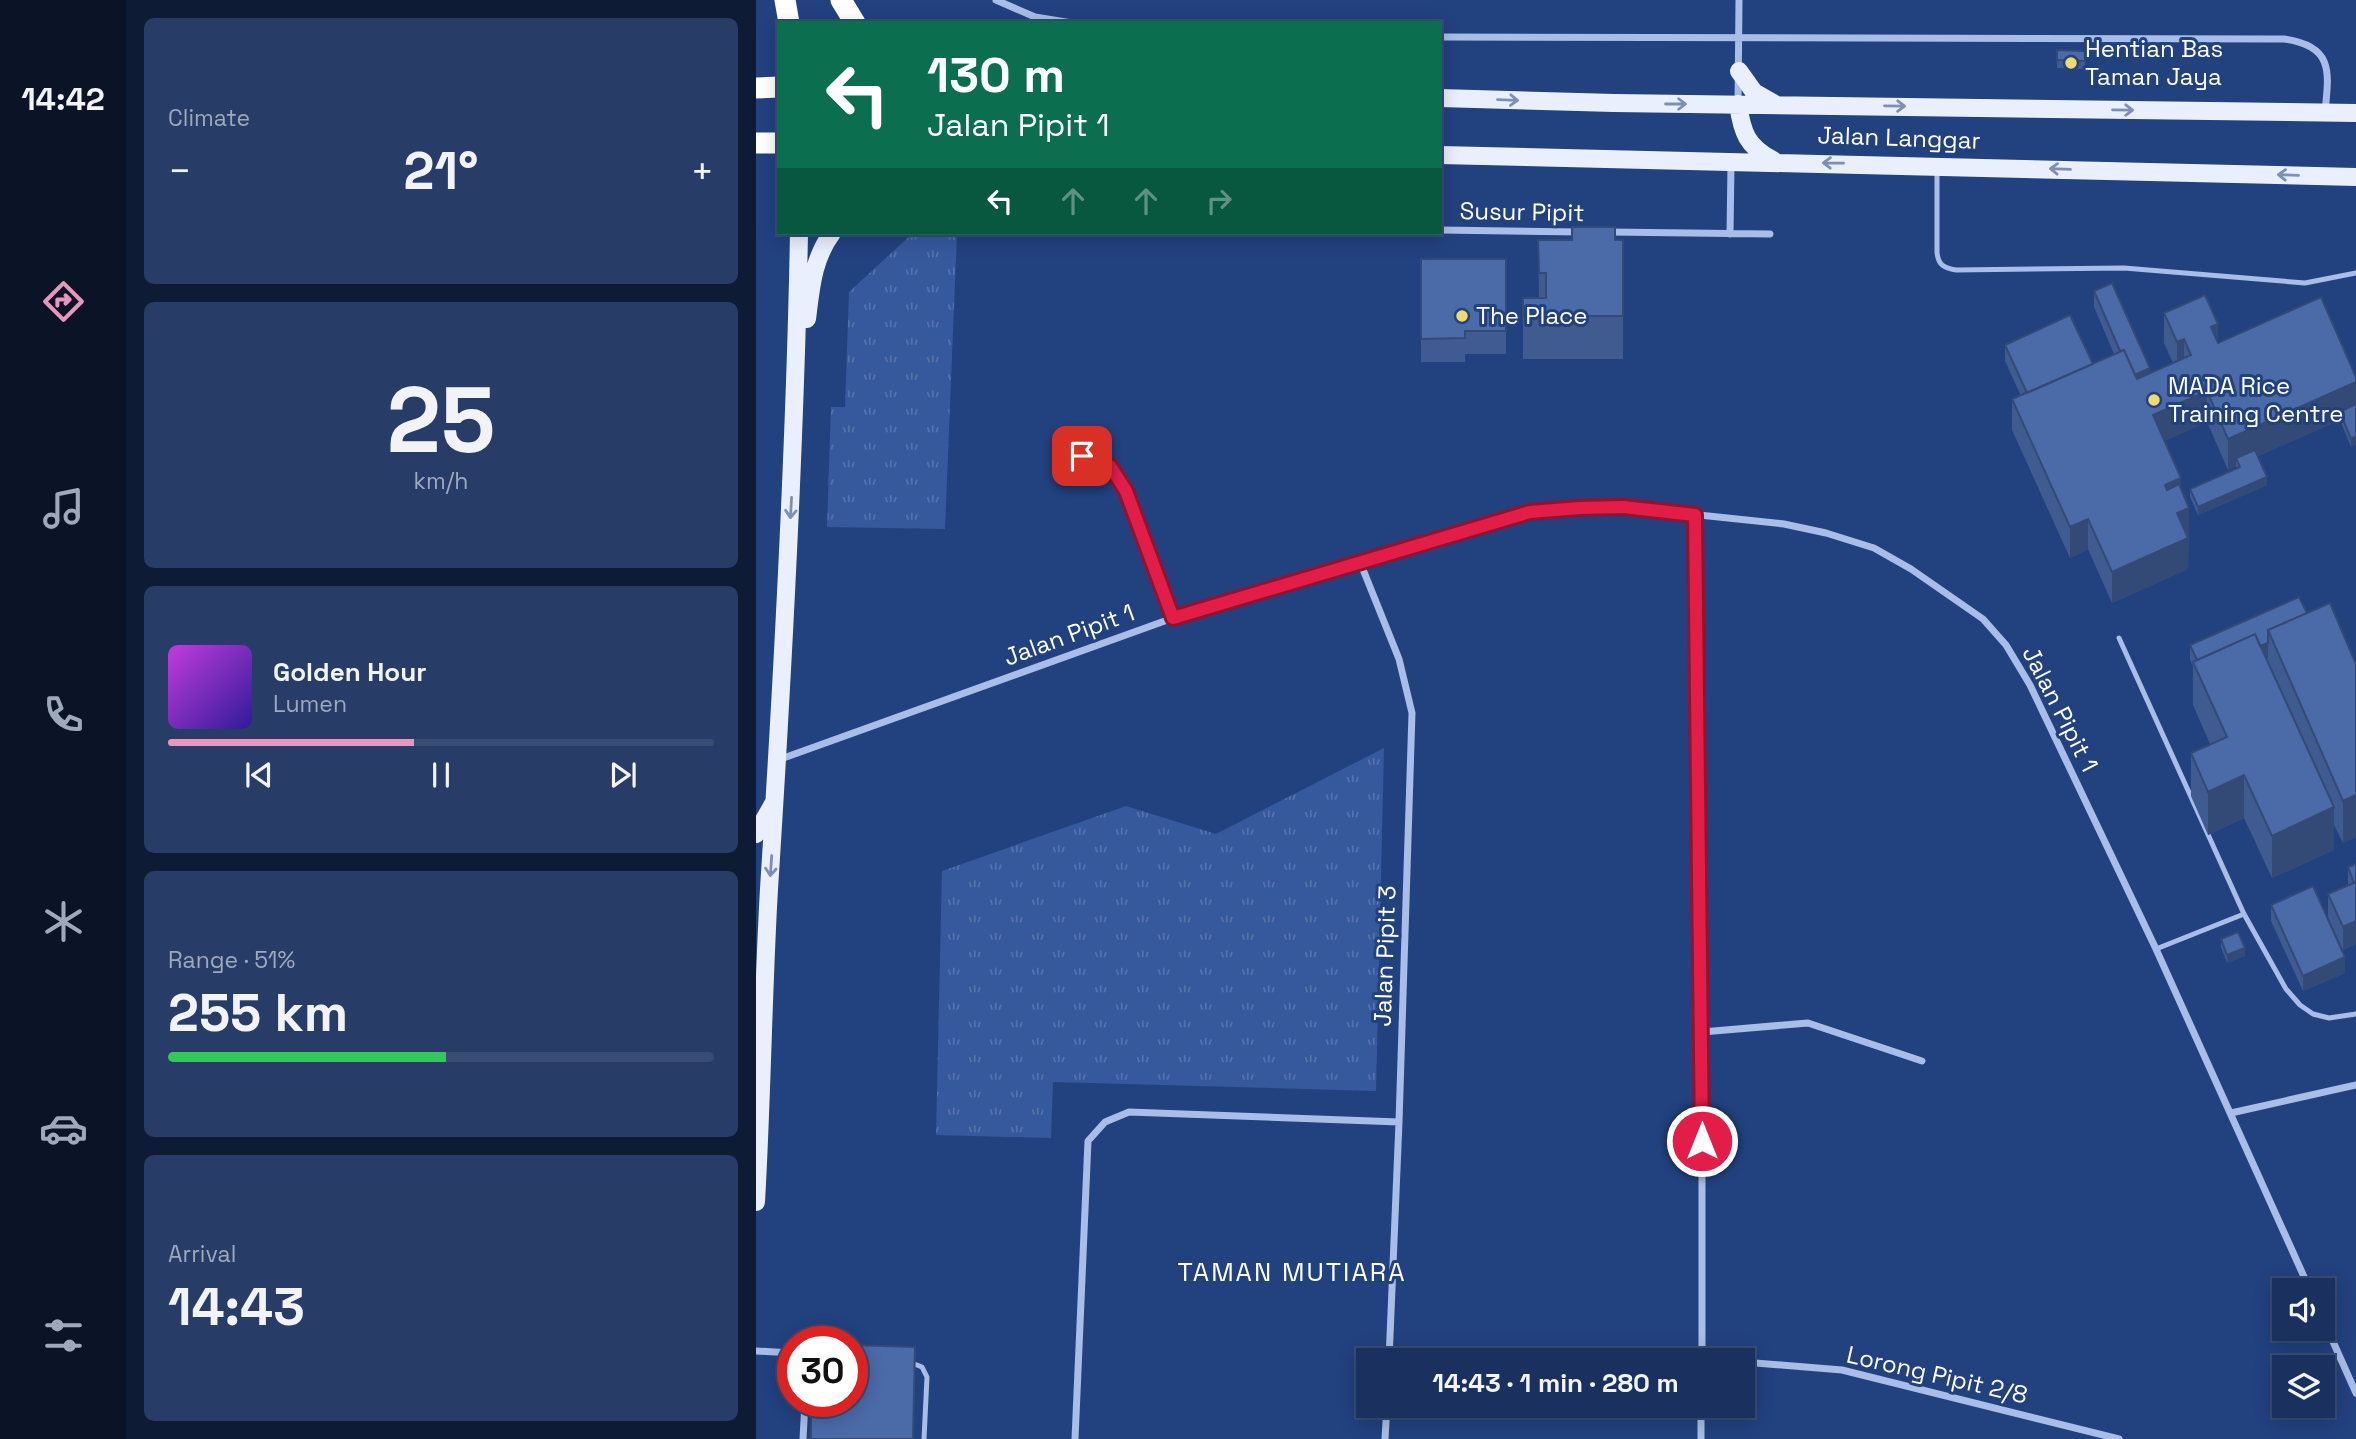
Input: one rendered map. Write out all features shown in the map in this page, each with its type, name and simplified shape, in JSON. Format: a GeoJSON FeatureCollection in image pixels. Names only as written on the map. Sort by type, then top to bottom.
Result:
{"type":"FeatureCollection","features":[{"type":"Feature","properties":{"kind":"highway"},"geometry":{"type":"LineString","coordinates":[[785,0],[789,21]]}},
{"type":"Feature","properties":{"kind":"highway"},"geometry":{"type":"LineString","coordinates":[[841,0],[854,21]]}},
{"type":"Feature","properties":{"kind":"highway"},"geometry":{"type":"LineString","coordinates":[[756,88],[777,87]]}},
{"type":"Feature","properties":{"kind":"highway"},"geometry":{"type":"LineString","coordinates":[[756,143],[777,144]]}},
{"type":"Feature","properties":{"kind":"main road"},"geometry":{"type":"LineString","coordinates":[[1739,71],[1754,92],[1778,105]]}},
{"type":"Feature","properties":{"kind":"main road","name":"Jalan Langgar"},"geometry":{"type":"LineString","coordinates":[[1442,98],[2356,113]]}},
{"type":"Feature","properties":{"kind":"main road"},"geometry":{"type":"LineString","coordinates":[[1738,104],[1741,126],[1747,138],[1755,148],[1776,161]]}},
{"type":"Feature","properties":{"kind":"main road","name":"Jalan Langgar"},"geometry":{"type":"LineString","coordinates":[[1442,155],[2356,177]]}},
{"type":"Feature","properties":{"kind":"main road"},"geometry":{"type":"LineString","coordinates":[[756,1202],[769,891],[796,403],[799,235]]}},
{"type":"Feature","properties":{"kind":"main road"},"geometry":{"type":"LineString","coordinates":[[796,403],[813,274],[820,249],[830,235]]}},
{"type":"Feature","properties":{"kind":"main road"},"geometry":{"type":"LineString","coordinates":[[756,834],[776,798]]}},
{"type":"Feature","properties":{"kind":"main road"},"geometry":{"type":"LineString","coordinates":[[756,976],[765,996]]}},
{"type":"Feature","properties":{"kind":"street"},"geometry":{"type":"LineString","coordinates":[[996,0],[1035,17],[1060,21]]}},
{"type":"Feature","properties":{"kind":"street"},"geometry":{"type":"LineString","coordinates":[[1738,104],[1739,0]]}},
{"type":"Feature","properties":{"kind":"street"},"geometry":{"type":"LineString","coordinates":[[1442,37],[2284,38],[2308,44],[2325,63],[2329,74],[2325,112]]}},
{"type":"Feature","properties":{"kind":"street"},"geometry":{"type":"LineString","coordinates":[[1730,234],[1731,160]]}},
{"type":"Feature","properties":{"kind":"street","name":"Susur Pipit"},"geometry":{"type":"LineString","coordinates":[[1442,230],[1587,232]]}},
{"type":"Feature","properties":{"kind":"street","name":"Susur Pipit"},"geometry":{"type":"LineString","coordinates":[[1600,232],[1770,234]]}},
{"type":"Feature","properties":{"kind":"street","name":"Jalan Pipit 1"},"geometry":{"type":"LineString","coordinates":[[778,760],[1173,618],[1530,512],[1623,507],[1784,524],[1826,533],[1874,548],[1911,569],[1983,619],[2006,645],[2030,685],[2156,949],[2305,1278]]}},
{"type":"Feature","properties":{"kind":"street"},"geometry":{"type":"LineString","coordinates":[[1695,515],[1702,1032],[1702,1348]]}},
{"type":"Feature","properties":{"kind":"street","name":"Jalan Pipit 3"},"geometry":{"type":"LineString","coordinates":[[1360,562],[1399,659],[1412,713],[1390,1348]]}},
{"type":"Feature","properties":{"kind":"street"},"geometry":{"type":"LineString","coordinates":[[1702,1032],[1808,1023],[1922,1061]]}},
{"type":"Feature","properties":{"kind":"street"},"geometry":{"type":"LineString","coordinates":[[2231,1113],[2356,1085]]}},
{"type":"Feature","properties":{"kind":"street"},"geometry":{"type":"LineString","coordinates":[[1075,1439],[1088,1141],[1105,1122],[1129,1112],[1399,1122]]}},
{"type":"Feature","properties":{"kind":"street"},"geometry":{"type":"LineString","coordinates":[[2333,1341],[2356,1393]]}},
{"type":"Feature","properties":{"kind":"street"},"geometry":{"type":"LineString","coordinates":[[756,1351],[777,1352]]}},
{"type":"Feature","properties":{"kind":"street","name":"Lorong Pipit 2/8"},"geometry":{"type":"LineString","coordinates":[[1755,1363],[1842,1370],[2119,1439]]}},
{"type":"Feature","properties":{"kind":"street"},"geometry":{"type":"LineString","coordinates":[[803,1439],[804,1417]]}},
{"type":"Feature","properties":{"kind":"street"},"geometry":{"type":"LineString","coordinates":[[1385,1439],[1386,1418]]}},
{"type":"Feature","properties":{"kind":"street"},"geometry":{"type":"LineString","coordinates":[[1701,1418],[1701,1439]]}},
{"type":"Feature","properties":{"kind":"lane"},"geometry":{"type":"LineString","coordinates":[[1937,165],[1937,252],[1940,263],[1946,268],[2124,268],[2305,284],[2356,273]]}},
{"type":"Feature","properties":{"kind":"lane"},"geometry":{"type":"LineString","coordinates":[[1082,456],[1110,466],[1126,491],[1173,618]]}},
{"type":"Feature","properties":{"kind":"lane"},"geometry":{"type":"LineString","coordinates":[[2119,638],[2244,914],[2286,989],[2300,1005],[2313,1014],[2329,1018],[2356,1014]]}},
{"type":"Feature","properties":{"kind":"lane"},"geometry":{"type":"LineString","coordinates":[[2156,949],[2244,914]]}},
{"type":"Feature","properties":{"kind":"lane"},"geometry":{"type":"LineString","coordinates":[[902,1362],[922,1367],[927,1377],[924,1439]]}},
{"type":"Feature","properties":{"kind":"green space"},"geometry":{"type":"Polygon","coordinates":[[[911,235],[957,235],[945,529],[827,527],[831,407],[845,407],[849,292],[911,235]]]}},
{"type":"Feature","properties":{"kind":"green space"},"geometry":{"type":"Polygon","coordinates":[[[1384,748],[1376,1091],[1053,1082],[1051,1138],[936,1135],[942,871],[1126,806],[1216,834],[1384,748]]]}},
{"type":"Feature","properties":{"kind":"building"},"geometry":{"type":"Polygon","coordinates":[[[2057,50],[2085,51],[2085,61],[2057,60],[2057,50]]]}},
{"type":"Feature","properties":{"kind":"building"},"geometry":{"type":"Polygon","coordinates":[[[1572,227],[1615,227],[1615,240],[1623,240],[1623,316],[1523,316],[1523,298],[1546,298],[1546,273],[1539,273],[1538,240],[1572,240],[1572,227]]]}},
{"type":"Feature","properties":{"kind":"building"},"geometry":{"type":"Polygon","coordinates":[[[1421,259],[1506,259],[1506,331],[1465,331],[1465,338],[1421,339],[1421,259]]]}},
{"type":"Feature","properties":{"kind":"building"},"geometry":{"type":"Polygon","coordinates":[[[2112,283],[2150,368],[2135,375],[2124,350],[2120,351],[2094,291],[2112,283]]]}},
{"type":"Feature","properties":{"kind":"building"},"geometry":{"type":"Polygon","coordinates":[[[2205,295],[2218,324],[2211,327],[2218,343],[2321,297],[2356,382],[2228,439],[2207,391],[2153,415],[2181,478],[2165,485],[2167,490],[2179,484],[2189,508],[2177,513],[2188,538],[2112,572],[2088,519],[2070,527],[2012,399],[2124,350],[2137,379],[2191,355],[2184,339],[2177,342],[2164,313],[2205,295]]]}},
{"type":"Feature","properties":{"kind":"building"},"geometry":{"type":"Polygon","coordinates":[[[2070,315],[2093,364],[2027,393],[2005,345],[2070,315]]]}},
{"type":"Feature","properties":{"kind":"building"},"geometry":{"type":"Polygon","coordinates":[[[2356,404],[2356,436],[2351,439],[2340,412],[2356,404]]]}},
{"type":"Feature","properties":{"kind":"building"},"geometry":{"type":"Polygon","coordinates":[[[2255,450],[2267,477],[2198,507],[2190,489],[2240,467],[2236,458],[2255,450]]]}},
{"type":"Feature","properties":{"kind":"building"},"geometry":{"type":"Polygon","coordinates":[[[2299,597],[2307,613],[2268,630],[2268,643],[2260,646],[2255,634],[2197,660],[2190,645],[2299,597]]]}},
{"type":"Feature","properties":{"kind":"building"},"geometry":{"type":"Polygon","coordinates":[[[2330,603],[2356,664],[2356,795],[2343,801],[2268,630],[2330,603]]]}},
{"type":"Feature","properties":{"kind":"building"},"geometry":{"type":"Polygon","coordinates":[[[2255,634],[2334,807],[2272,836],[2244,775],[2208,792],[2191,753],[2227,737],[2193,662],[2255,634]]]}},
{"type":"Feature","properties":{"kind":"building"},"geometry":{"type":"Polygon","coordinates":[[[2356,864],[2356,921],[2343,927],[2328,894],[2354,883],[2348,867],[2356,864]]]}},
{"type":"Feature","properties":{"kind":"building"},"geometry":{"type":"Polygon","coordinates":[[[2313,886],[2345,957],[2303,976],[2271,905],[2313,886]]]}},
{"type":"Feature","properties":{"kind":"building"},"geometry":{"type":"Polygon","coordinates":[[[2238,932],[2245,948],[2227,955],[2221,939],[2238,932]]]}},
{"type":"Feature","properties":{"kind":"building"},"geometry":{"type":"Polygon","coordinates":[[[868,1346],[915,1347],[913,1439],[811,1439],[811,1417],[868,1417],[868,1346]]]}},
{"type":"Feature","properties":{"kind":"place","name":"Hentian Bas Taman Jaya"},"geometry":{"type":"Point","coordinates":[2071,63]}},
{"type":"Feature","properties":{"kind":"place","name":"The Place"},"geometry":{"type":"Point","coordinates":[1462,316]}},
{"type":"Feature","properties":{"kind":"place","name":"MADA Rice Training Centre"},"geometry":{"type":"Point","coordinates":[2154,400]}},
{"type":"Feature","properties":{"kind":"district","name":"TAMAN MUTIARA"},"geometry":{"type":"Point","coordinates":[1292,1272]}},
{"type":"Feature","properties":{"kind":"route"},"geometry":{"type":"LineString","coordinates":[[1082,456],[1110,466],[1126,491],[1173,618],[1530,512],[1623,507],[1695,515],[1702,1141]]}}]}
